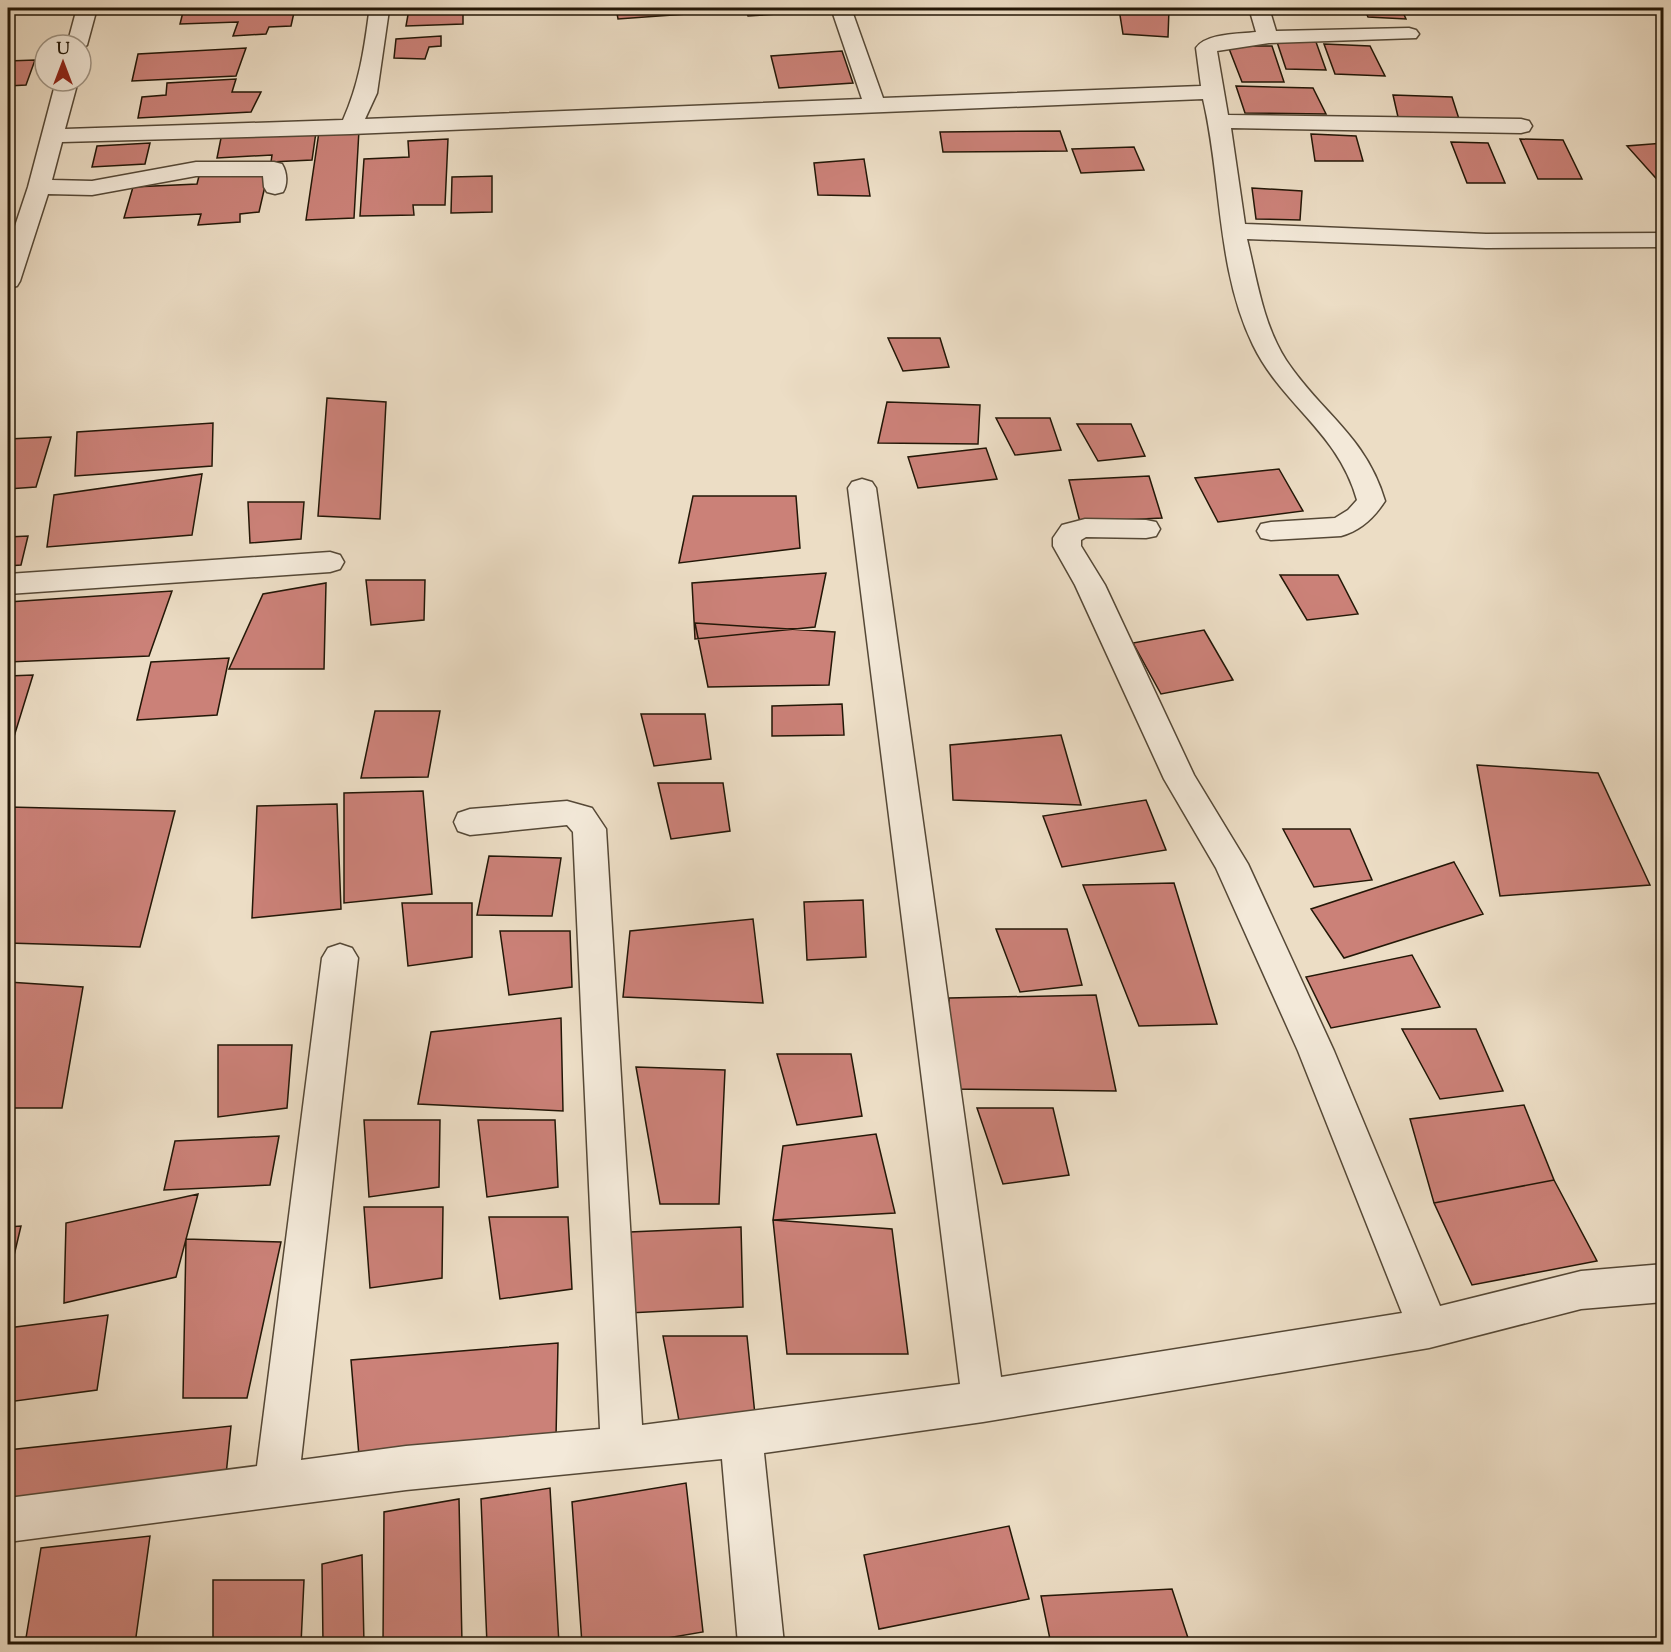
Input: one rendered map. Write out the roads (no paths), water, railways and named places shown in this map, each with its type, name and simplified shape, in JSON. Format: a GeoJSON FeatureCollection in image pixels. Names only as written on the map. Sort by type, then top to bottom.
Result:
{"type":"FeatureCollection","features":[{"type":"Feature","properties":{"kind":"street"},"geometry":{"type":"LineString","coordinates":[[80,33],[87,8]]}},
{"type":"Feature","properties":{"kind":"street"},"geometry":{"type":"LineString","coordinates":[[351,127],[366,93],[373,59],[378,10],[375,8]]}},
{"type":"Feature","properties":{"kind":"street"},"geometry":{"type":"LineString","coordinates":[[841,8],[874,103]]}},
{"type":"Feature","properties":{"kind":"street"},"geometry":{"type":"LineString","coordinates":[[1259,8],[1268,37]]}},
{"type":"Feature","properties":{"kind":"street"},"geometry":{"type":"LineString","coordinates":[[1271,531],[1341,527],[1358,516],[1371,501],[1367,480],[1348,447],[1286,380],[1256,331],[1234,231],[1219,121],[1212,92],[1206,48],[1216,42],[1268,37],[1409,34]]}},
{"type":"Feature","properties":{"kind":"street"},"geometry":{"type":"LineString","coordinates":[[52,136],[351,127],[874,103],[1212,92]]}},
{"type":"Feature","properties":{"kind":"street"},"geometry":{"type":"LineString","coordinates":[[8,281],[39,187],[64,93]]}},
{"type":"Feature","properties":{"kind":"street"},"geometry":{"type":"LineString","coordinates":[[1219,121],[1521,126]]}},
{"type":"Feature","properties":{"kind":"street"},"geometry":{"type":"LineString","coordinates":[[39,187],[92,188],[196,170],[274,170],[275,188]]}},
{"type":"Feature","properties":{"kind":"street"},"geometry":{"type":"LineString","coordinates":[[1234,231],[1486,241],[1664,240]]}},
{"type":"Feature","properties":{"kind":"street"},"geometry":{"type":"LineString","coordinates":[[862,488],[983,1401]]}},
{"type":"Feature","properties":{"kind":"street"},"geometry":{"type":"LineString","coordinates":[[1146,529],[1085,528],[1075,530],[1067,538],[1067,546],[1090,585],[1180,779],[1231,864],[1316,1051],[1429,1328]]}},
{"type":"Feature","properties":{"kind":"street"},"geometry":{"type":"LineString","coordinates":[[8,584],[330,562]]}},
{"type":"Feature","properties":{"kind":"street"},"geometry":{"type":"LineString","coordinates":[[470,822],[567,813],[580,817],[589,829],[619,1410],[624,1448]]}},
{"type":"Feature","properties":{"kind":"street"},"geometry":{"type":"LineString","coordinates":[[276,1486],[340,958]]}},
{"type":"Feature","properties":{"kind":"street"},"geometry":{"type":"LineString","coordinates":[[8,1520],[406,1468],[741,1435],[983,1401],[1429,1328],[1581,1290],[1664,1283]]}},
{"type":"Feature","properties":{"kind":"street"},"geometry":{"type":"LineString","coordinates":[[741,1435],[761,1644]]}}]}
